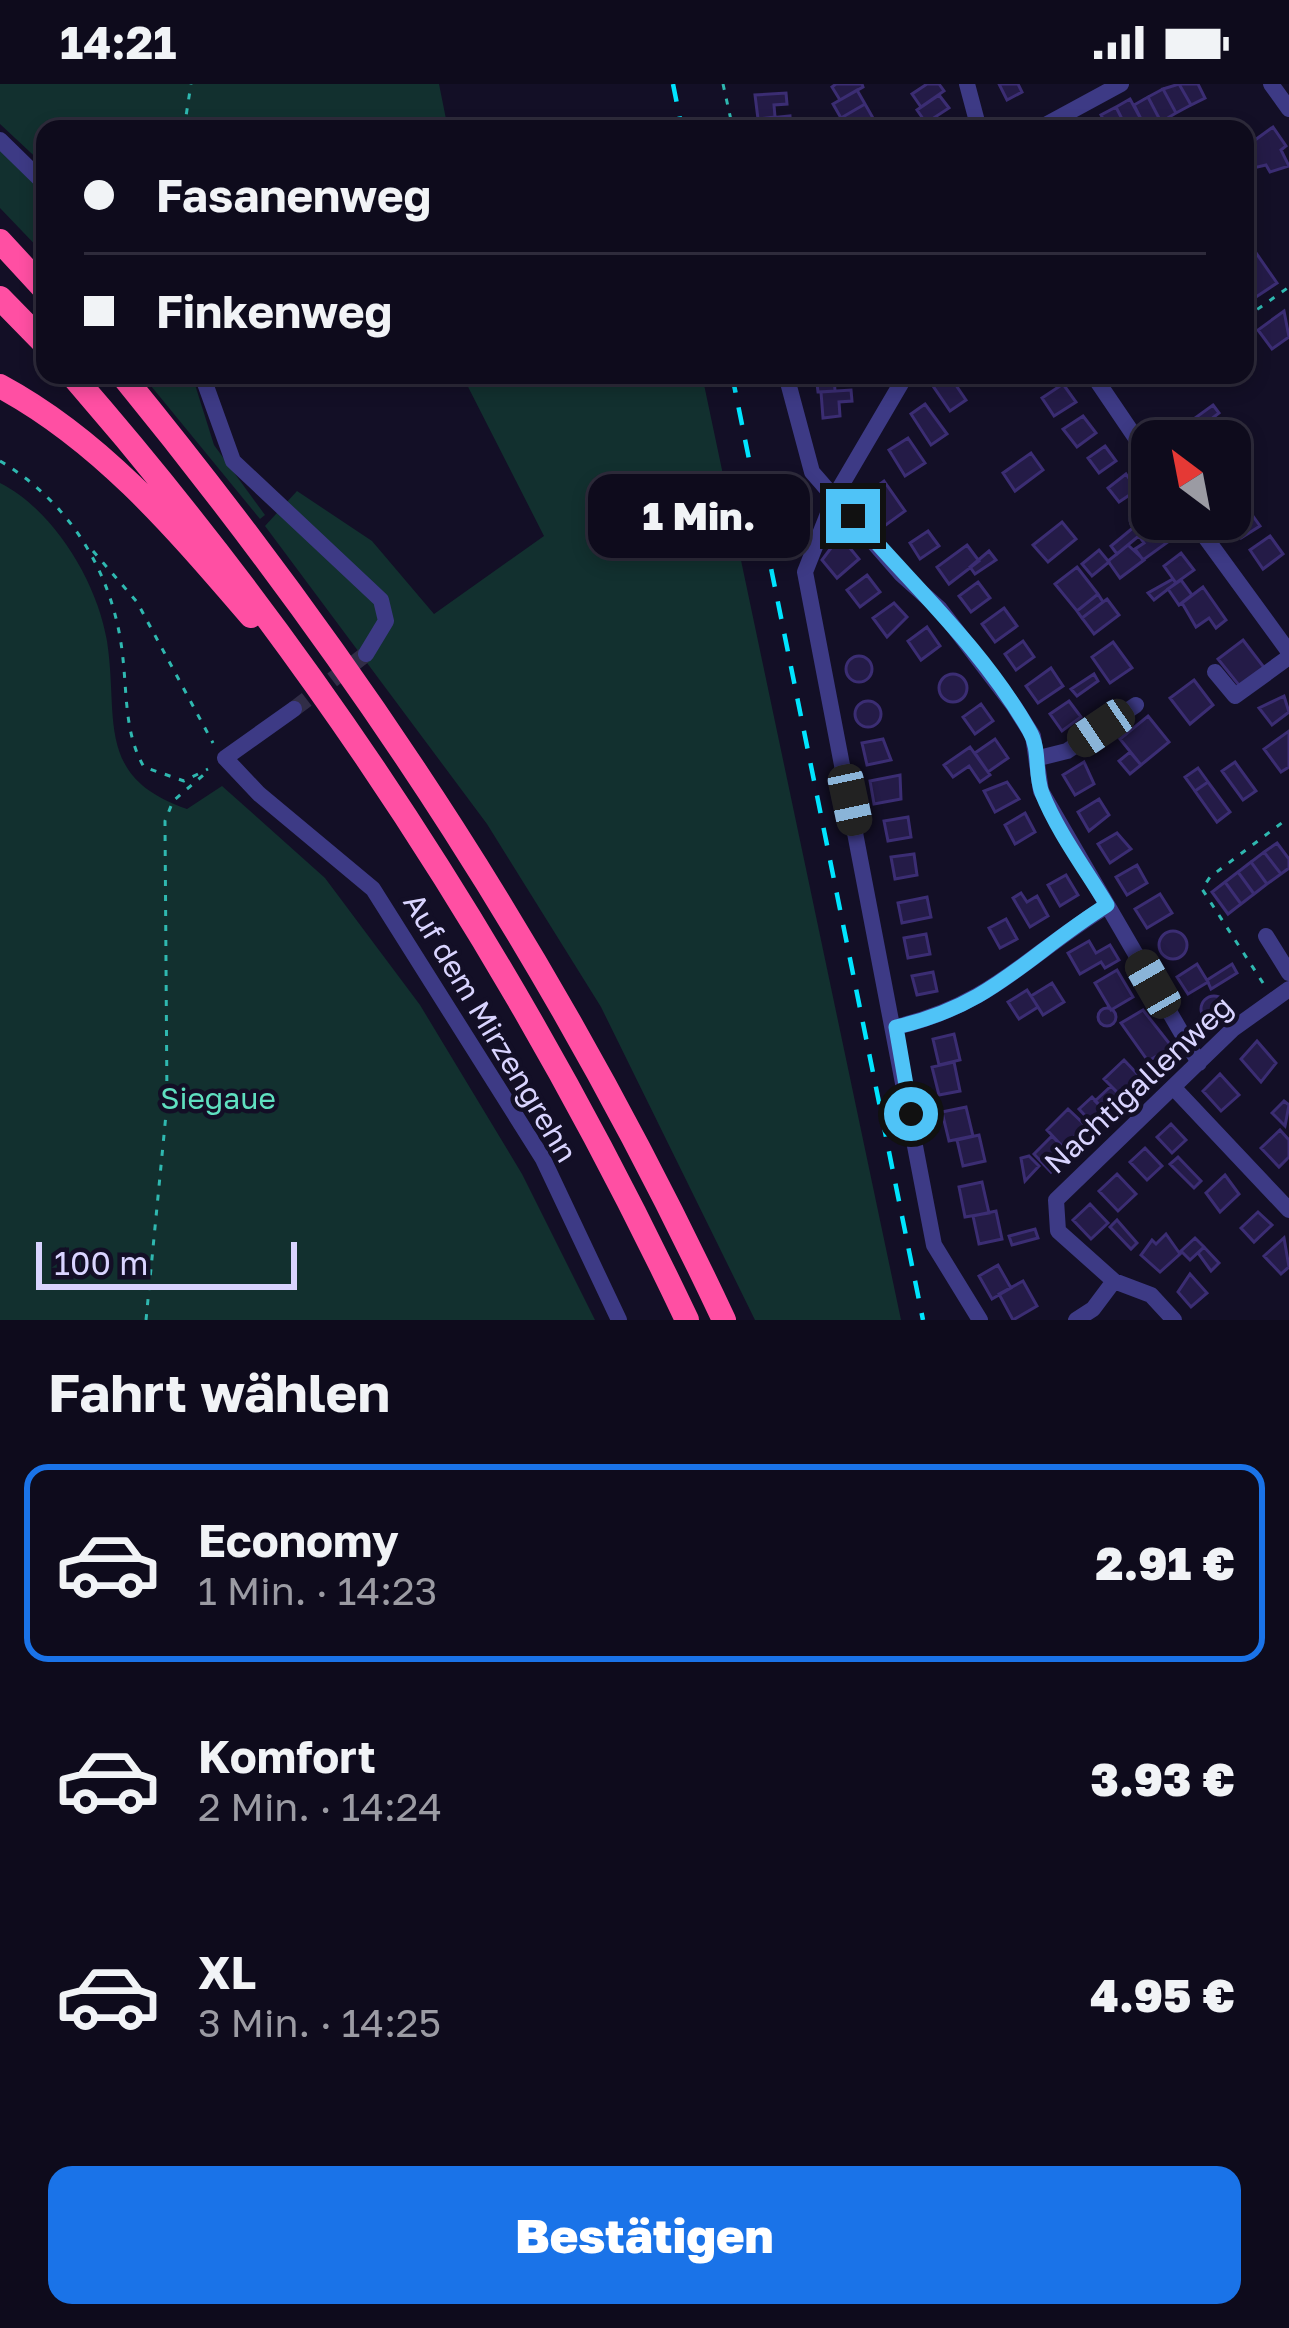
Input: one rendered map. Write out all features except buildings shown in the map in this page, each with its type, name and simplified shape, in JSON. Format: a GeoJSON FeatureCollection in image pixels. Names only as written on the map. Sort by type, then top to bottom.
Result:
{"type":"FeatureCollection","features":[{"type":"Feature","properties":{"kind":"highway"},"geometry":{"type":"LineString","coordinates":[[0,242],[36,280]]}},
{"type":"Feature","properties":{"kind":"highway"},"geometry":{"type":"LineString","coordinates":[[0,298],[36,335]]}},
{"type":"Feature","properties":{"kind":"highway"},"geometry":{"type":"LineString","coordinates":[[80,384],[244,581],[492,952],[583,1112],[687,1320]]}},
{"type":"Feature","properties":{"kind":"highway"},"geometry":{"type":"LineString","coordinates":[[129,384],[316,625],[500,896],[631,1131],[724,1320]]}},
{"type":"Feature","properties":{"kind":"highway"},"geometry":{"type":"LineString","coordinates":[[0,386],[39,408],[135,486],[324,698]]}},
{"type":"Feature","properties":{"kind":"street"},"geometry":{"type":"LineString","coordinates":[[967,84],[977,120]]}},
{"type":"Feature","properties":{"kind":"street"},"geometry":{"type":"LineString","coordinates":[[1054,120],[1123,84],[1139,84]]}},
{"type":"Feature","properties":{"kind":"street"},"geometry":{"type":"LineString","coordinates":[[1271,84],[1289,109]]}},
{"type":"Feature","properties":{"kind":"street"},"geometry":{"type":"LineString","coordinates":[[0,140],[36,175]]}},
{"type":"Feature","properties":{"kind":"street"},"geometry":{"type":"LineString","coordinates":[[205,384],[232,461],[381,600],[386,621],[366,654]]}},
{"type":"Feature","properties":{"kind":"street"},"geometry":{"type":"LineString","coordinates":[[788,384],[812,472],[979,655],[1033,736],[1041,790],[1198,1063]]}},
{"type":"Feature","properties":{"kind":"street"},"geometry":{"type":"LineString","coordinates":[[901,384],[815,535],[805,572],[896,1027],[934,1245],[980,1320]]}},
{"type":"Feature","properties":{"kind":"street"},"geometry":{"type":"LineString","coordinates":[[1099,384],[1131,432]]}},
{"type":"Feature","properties":{"kind":"street"},"geometry":{"type":"LineString","coordinates":[[1207,540],[1289,655],[1234,696],[1215,672]]}},
{"type":"Feature","properties":{"kind":"street"},"geometry":{"type":"LineString","coordinates":[[1039,758],[1067,751],[1136,705]]}},
{"type":"Feature","properties":{"kind":"street"},"geometry":{"type":"LineString","coordinates":[[225,758],[293,709]]}},
{"type":"Feature","properties":{"kind":"street","name":"Auf dem Mirzengrehn"},"geometry":{"type":"LineString","coordinates":[[225,758],[259,794],[374,889],[543,1160],[619,1320]]}},
{"type":"Feature","properties":{"kind":"street"},"geometry":{"type":"LineString","coordinates":[[896,1027],[960,1009],[997,988],[1051,940],[1107,905]]}},
{"type":"Feature","properties":{"kind":"street"},"geometry":{"type":"LineString","coordinates":[[1266,936],[1289,973]]}},
{"type":"Feature","properties":{"kind":"street","name":"Nachtigallenweg"},"geometry":{"type":"LineString","coordinates":[[1174,1320],[1150,1294],[1114,1281],[1058,1231],[1056,1200],[1198,1063],[1282,994]]}},
{"type":"Feature","properties":{"kind":"street"},"geometry":{"type":"LineString","coordinates":[[1172,1088],[1289,1210]]}},
{"type":"Feature","properties":{"kind":"street"},"geometry":{"type":"LineString","coordinates":[[1076,1320],[1093,1309],[1114,1281]]}},
{"type":"Feature","properties":{"kind":"path"},"geometry":{"type":"LineString","coordinates":[[185,120],[191,84]]}},
{"type":"Feature","properties":{"kind":"path"},"geometry":{"type":"LineString","coordinates":[[723,84],[731,120]]}},
{"type":"Feature","properties":{"kind":"path"},"geometry":{"type":"LineString","coordinates":[[1254,312],[1289,287]]}},
{"type":"Feature","properties":{"kind":"path"},"geometry":{"type":"LineString","coordinates":[[1106,396],[1124,384]]}},
{"type":"Feature","properties":{"kind":"path"},"geometry":{"type":"LineString","coordinates":[[0,461],[27,477],[136,602],[200,727],[225,758]]}},
{"type":"Feature","properties":{"kind":"path"},"geometry":{"type":"LineString","coordinates":[[93,551],[122,643],[132,747],[144,767],[184,781],[212,767],[172,801],[165,820],[166,1104],[146,1320]]}},
{"type":"Feature","properties":{"kind":"path","name":"Nachtigallenweg"},"geometry":{"type":"LineString","coordinates":[[1282,994],[1202,889],[1210,877],[1283,822],[1289,824]]}},
{"type":"Feature","properties":{"kind":"green space"},"geometry":{"type":"Polygon","coordinates":[[[0,84],[439,84],[446,120],[36,120],[36,158],[0,124],[0,84]]]}},
{"type":"Feature","properties":{"kind":"green space"},"geometry":{"type":"Polygon","coordinates":[[[0,140],[36,181],[36,246],[0,208],[0,140]]]}},
{"type":"Feature","properties":{"kind":"green space"},"geometry":{"type":"Polygon","coordinates":[[[149,384],[195,384],[214,445],[265,515],[260,519],[149,384]]]}},
{"type":"Feature","properties":{"kind":"green space"},"geometry":{"type":"Polygon","coordinates":[[[467,384],[704,384],[901,1320],[755,1320],[601,1007],[487,824],[265,526],[297,491],[372,541],[434,614],[544,536],[467,384]]]}},
{"type":"Feature","properties":{"kind":"green space","name":"Siegaue"},"geometry":{"type":"Polygon","coordinates":[[[0,483],[20,495],[55,529],[94,595],[107,641],[113,720],[124,762],[157,796],[187,809],[222,786],[325,878],[420,1005],[522,1174],[595,1320],[0,1320],[0,483]]]}},
{"type":"Feature","properties":{"kind":"tunnel"},"geometry":{"type":"LineString","coordinates":[[294,709],[366,654]]}},
{"type":"Feature","properties":{"kind":"railway"},"geometry":{"type":"LineString","coordinates":[[673,84],[680,120]]}},
{"type":"Feature","properties":{"kind":"railway"},"geometry":{"type":"LineString","coordinates":[[734,384],[923,1320]]}},
{"type":"Feature","properties":{"kind":"route"},"geometry":{"type":"LineString","coordinates":[[853,516],[901,574],[940,608],[1014,706],[1033,736],[1041,790],[1107,905],[1051,940],[997,988],[960,1009],[896,1027],[911,1114]]}}]}
